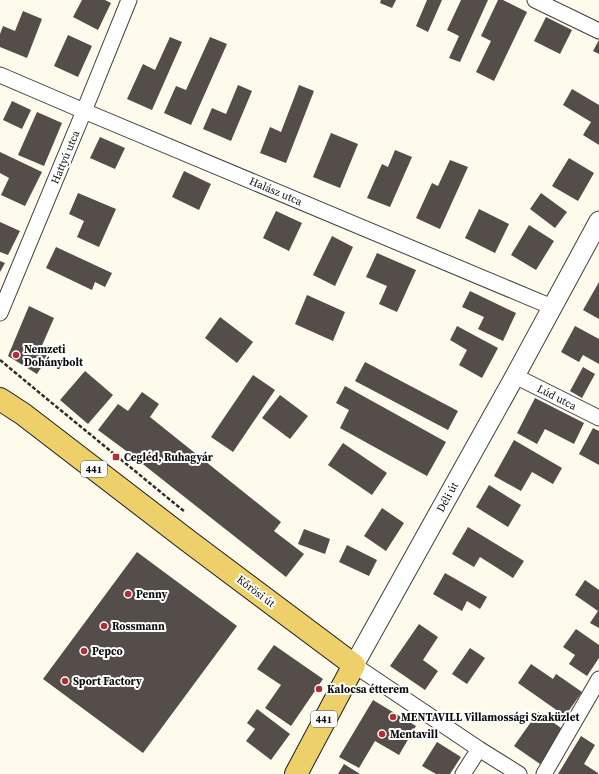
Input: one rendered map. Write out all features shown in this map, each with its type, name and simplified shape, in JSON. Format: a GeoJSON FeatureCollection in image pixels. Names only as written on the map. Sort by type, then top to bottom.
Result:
{"type":"FeatureCollection","features":[{"type":"Feature","properties":{"kind":"main road","name":"Kőrösi út"},"geometry":{"type":"LineString","coordinates":[[0,399],[23,414],[187,540],[354,665]]}},
{"type":"Feature","properties":{"kind":"main road","name":"Déli út"},"geometry":{"type":"LineString","coordinates":[[296,774],[354,665]]}},
{"type":"Feature","properties":{"kind":"street","name":"Hattyú utca"},"geometry":{"type":"LineString","coordinates":[[0,313],[129,0]]}},
{"type":"Feature","properties":{"kind":"street"},"geometry":{"type":"LineString","coordinates":[[534,0],[599,31]]}},
{"type":"Feature","properties":{"kind":"street","name":"Halász utca"},"geometry":{"type":"LineString","coordinates":[[0,75],[552,307]]}},
{"type":"Feature","properties":{"kind":"street","name":"Déli út"},"geometry":{"type":"LineString","coordinates":[[354,665],[515,376],[599,221]]}},
{"type":"Feature","properties":{"kind":"street","name":"Lúd utca"},"geometry":{"type":"LineString","coordinates":[[515,376],[599,418]]}},
{"type":"Feature","properties":{"kind":"street","name":"Kőrösi út"},"geometry":{"type":"LineString","coordinates":[[354,665],[519,774]]}},
{"type":"Feature","properties":{"kind":"street"},"geometry":{"type":"LineString","coordinates":[[544,774],[599,679]]}},
{"type":"Feature","properties":{"kind":"street"},"geometry":{"type":"LineString","coordinates":[[463,774],[479,749]]}},
{"type":"Feature","properties":{"kind":"building"},"geometry":{"type":"Polygon","coordinates":[[[82,0],[105,0],[111,3],[98,30],[73,17],[82,0]]]}},
{"type":"Feature","properties":{"kind":"building"},"geometry":{"type":"Polygon","coordinates":[[[381,0],[396,0],[392,8],[380,3],[381,0]]]}},
{"type":"Feature","properties":{"kind":"building"},"geometry":{"type":"Polygon","coordinates":[[[427,0],[442,0],[428,32],[416,26],[427,0]]]}},
{"type":"Feature","properties":{"kind":"building"},"geometry":{"type":"Polygon","coordinates":[[[461,0],[488,0],[460,62],[449,58],[459,36],[447,30],[461,0]]]}},
{"type":"Feature","properties":{"kind":"building"},"geometry":{"type":"Polygon","coordinates":[[[498,0],[503,0],[527,12],[494,81],[476,72],[491,41],[481,36],[498,0]]]}},
{"type":"Feature","properties":{"kind":"building"},"geometry":{"type":"Polygon","coordinates":[[[23,11],[42,19],[27,58],[0,47],[0,34],[3,26],[15,31],[23,11]]]}},
{"type":"Feature","properties":{"kind":"building"},"geometry":{"type":"Polygon","coordinates":[[[546,17],[572,30],[560,54],[534,41],[546,17]]]}},
{"type":"Feature","properties":{"kind":"building"},"geometry":{"type":"Polygon","coordinates":[[[68,35],[92,46],[78,77],[54,66],[68,35]]]}},
{"type":"Feature","properties":{"kind":"building"},"geometry":{"type":"Polygon","coordinates":[[[170,37],[182,42],[152,110],[127,99],[143,64],[155,70],[170,37]]]}},
{"type":"Feature","properties":{"kind":"building"},"geometry":{"type":"Polygon","coordinates":[[[210,37],[227,44],[191,125],[164,113],[176,86],[186,90],[210,37]]]}},
{"type":"Feature","properties":{"kind":"building"},"geometry":{"type":"Polygon","coordinates":[[[599,40],[599,54],[593,51],[599,40]]]}},
{"type":"Feature","properties":{"kind":"building"},"geometry":{"type":"Polygon","coordinates":[[[238,85],[252,91],[231,141],[203,129],[212,108],[226,114],[238,85]]]}},
{"type":"Feature","properties":{"kind":"building"},"geometry":{"type":"Polygon","coordinates":[[[299,85],[314,91],[286,163],[260,153],[270,127],[281,132],[299,85]]]}},
{"type":"Feature","properties":{"kind":"building"},"geometry":{"type":"Polygon","coordinates":[[[572,89],[599,105],[599,145],[583,135],[591,122],[563,105],[572,89]]]}},
{"type":"Feature","properties":{"kind":"building"},"geometry":{"type":"Polygon","coordinates":[[[12,101],[31,110],[22,129],[3,120],[12,101]]]}},
{"type":"Feature","properties":{"kind":"building"},"geometry":{"type":"Polygon","coordinates":[[[37,112],[62,123],[44,166],[18,155],[37,112]]]}},
{"type":"Feature","properties":{"kind":"building"},"geometry":{"type":"Polygon","coordinates":[[[331,133],[358,144],[340,188],[313,177],[331,133]]]}},
{"type":"Feature","properties":{"kind":"building"},"geometry":{"type":"Polygon","coordinates":[[[100,137],[125,148],[115,169],[90,158],[100,137]]]}},
{"type":"Feature","properties":{"kind":"building"},"geometry":{"type":"Polygon","coordinates":[[[395,150],[412,157],[390,207],[367,198],[382,164],[388,167],[395,150]]]}},
{"type":"Feature","properties":{"kind":"building"},"geometry":{"type":"Polygon","coordinates":[[[0,152],[42,172],[25,206],[1,195],[9,178],[0,173],[0,152]]]}},
{"type":"Feature","properties":{"kind":"building"},"geometry":{"type":"Polygon","coordinates":[[[569,158],[594,173],[578,201],[552,186],[569,158]]]}},
{"type":"Feature","properties":{"kind":"building"},"geometry":{"type":"Polygon","coordinates":[[[450,160],[468,167],[440,229],[416,218],[432,183],[438,186],[450,160]]]}},
{"type":"Feature","properties":{"kind":"building"},"geometry":{"type":"Polygon","coordinates":[[[184,171],[211,184],[199,210],[172,197],[184,171]]]}},
{"type":"Feature","properties":{"kind":"building"},"geometry":{"type":"Polygon","coordinates":[[[78,193],[116,209],[99,247],[77,237],[84,221],[69,214],[78,193]]]}},
{"type":"Feature","properties":{"kind":"building"},"geometry":{"type":"Polygon","coordinates":[[[541,193],[567,212],[555,228],[530,209],[541,193]]]}},
{"type":"Feature","properties":{"kind":"building"},"geometry":{"type":"Polygon","coordinates":[[[479,209],[509,224],[495,253],[465,238],[479,209]]]}},
{"type":"Feature","properties":{"kind":"building"},"geometry":{"type":"Polygon","coordinates":[[[276,211],[302,223],[289,251],[263,238],[276,211]]]}},
{"type":"Feature","properties":{"kind":"building"},"geometry":{"type":"Polygon","coordinates":[[[0,222],[20,231],[8,255],[0,252],[0,222]]]}},
{"type":"Feature","properties":{"kind":"building"},"geometry":{"type":"Polygon","coordinates":[[[529,225],[554,241],[536,270],[511,255],[529,225]]]}},
{"type":"Feature","properties":{"kind":"building"},"geometry":{"type":"Polygon","coordinates":[[[332,236],[353,247],[335,286],[313,275],[332,236]]]}},
{"type":"Feature","properties":{"kind":"building"},"geometry":{"type":"Polygon","coordinates":[[[56,247],[112,273],[105,287],[95,282],[92,290],[46,268],[56,247]]]}},
{"type":"Feature","properties":{"kind":"building"},"geometry":{"type":"Polygon","coordinates":[[[377,253],[416,270],[397,312],[379,304],[387,286],[366,277],[377,253]]]}},
{"type":"Feature","properties":{"kind":"building"},"geometry":{"type":"Polygon","coordinates":[[[0,261],[5,263],[0,272],[0,261]]]}},
{"type":"Feature","properties":{"kind":"building"},"geometry":{"type":"Polygon","coordinates":[[[599,282],[599,319],[583,310],[599,282]]]}},
{"type":"Feature","properties":{"kind":"building"},"geometry":{"type":"Polygon","coordinates":[[[470,291],[516,313],[503,341],[478,329],[484,317],[462,307],[470,291]]]}},
{"type":"Feature","properties":{"kind":"building"},"geometry":{"type":"Polygon","coordinates":[[[307,295],[345,312],[333,341],[295,324],[307,295]]]}},
{"type":"Feature","properties":{"kind":"building"},"geometry":{"type":"Polygon","coordinates":[[[29,306],[54,318],[40,350],[49,355],[37,374],[8,356],[29,306]]]}},
{"type":"Feature","properties":{"kind":"building"},"geometry":{"type":"Polygon","coordinates":[[[220,317],[253,342],[237,363],[205,338],[220,317]]]}},
{"type":"Feature","properties":{"kind":"building"},"geometry":{"type":"Polygon","coordinates":[[[457,326],[498,348],[482,378],[459,365],[467,350],[450,340],[457,326]]]}},
{"type":"Feature","properties":{"kind":"building"},"geometry":{"type":"Polygon","coordinates":[[[575,326],[599,339],[599,364],[583,355],[579,362],[561,352],[575,326]]]}},
{"type":"Feature","properties":{"kind":"building"},"geometry":{"type":"Polygon","coordinates":[[[365,362],[458,411],[448,430],[355,381],[365,362]]]}},
{"type":"Feature","properties":{"kind":"building"},"geometry":{"type":"Polygon","coordinates":[[[583,367],[595,374],[582,398],[570,391],[583,367]]]}},
{"type":"Feature","properties":{"kind":"building"},"geometry":{"type":"Polygon","coordinates":[[[85,371],[113,395],[88,424],[60,400],[85,371]]]}},
{"type":"Feature","properties":{"kind":"building"},"geometry":{"type":"Polygon","coordinates":[[[253,375],[275,390],[233,452],[211,437],[253,375]]]}},
{"type":"Feature","properties":{"kind":"building"},"geometry":{"type":"Polygon","coordinates":[[[345,386],[446,442],[427,476],[340,428],[349,410],[336,403],[345,386]]]}},
{"type":"Feature","properties":{"kind":"building"},"geometry":{"type":"Polygon","coordinates":[[[142,392],[159,404],[150,417],[281,522],[274,531],[304,554],[286,577],[98,430],[118,404],[128,411],[142,392]]]}},
{"type":"Feature","properties":{"kind":"building"},"geometry":{"type":"Polygon","coordinates":[[[280,395],[308,416],[290,439],[262,418],[280,395]]]}},
{"type":"Feature","properties":{"kind":"building"},"geometry":{"type":"Polygon","coordinates":[[[535,398],[584,423],[574,444],[545,429],[537,444],[517,433],[535,398]]]}},
{"type":"Feature","properties":{"kind":"building"},"geometry":{"type":"Polygon","coordinates":[[[593,428],[599,431],[599,465],[579,454],[593,428]]]}},
{"type":"Feature","properties":{"kind":"building"},"geometry":{"type":"Polygon","coordinates":[[[514,440],[562,468],[553,484],[532,472],[521,491],[494,476],[514,440]]]}},
{"type":"Feature","properties":{"kind":"building"},"geometry":{"type":"Polygon","coordinates":[[[343,443],[387,473],[372,495],[328,465],[343,443]]]}},
{"type":"Feature","properties":{"kind":"building"},"geometry":{"type":"Polygon","coordinates":[[[489,485],[521,505],[508,527],[476,507],[489,485]]]}},
{"type":"Feature","properties":{"kind":"building"},"geometry":{"type":"Polygon","coordinates":[[[382,508],[404,523],[386,551],[364,536],[382,508]]]}},
{"type":"Feature","properties":{"kind":"building"},"geometry":{"type":"Polygon","coordinates":[[[468,527],[524,561],[513,578],[480,557],[474,567],[452,554],[468,527]]]}},
{"type":"Feature","properties":{"kind":"building"},"geometry":{"type":"Polygon","coordinates":[[[304,529],[330,539],[325,554],[298,544],[304,529]]]}},
{"type":"Feature","properties":{"kind":"building"},"geometry":{"type":"Polygon","coordinates":[[[347,545],[377,560],[369,576],[339,562],[347,545]]]}},
{"type":"Feature","properties":{"kind":"building"},"geometry":{"type":"Polygon","coordinates":[[[137,552],[237,626],[143,753],[43,679],[137,552]]]}},
{"type":"Feature","properties":{"kind":"building"},"geometry":{"type":"Polygon","coordinates":[[[445,573],[487,597],[480,609],[467,601],[462,611],[433,594],[445,573]]]}},
{"type":"Feature","properties":{"kind":"building"},"geometry":{"type":"Polygon","coordinates":[[[585,580],[599,590],[599,628],[590,623],[598,611],[575,595],[585,580]]]}},
{"type":"Feature","properties":{"kind":"building"},"geometry":{"type":"Polygon","coordinates":[[[419,624],[438,637],[423,660],[438,671],[425,690],[390,666],[419,624]]]}},
{"type":"Feature","properties":{"kind":"building"},"geometry":{"type":"Polygon","coordinates":[[[576,629],[599,645],[599,658],[587,676],[569,664],[575,655],[563,647],[576,629]]]}},
{"type":"Feature","properties":{"kind":"building"},"geometry":{"type":"Polygon","coordinates":[[[274,645],[323,679],[291,726],[265,708],[281,685],[257,669],[274,645]]]}},
{"type":"Feature","properties":{"kind":"building"},"geometry":{"type":"Polygon","coordinates":[[[470,648],[485,658],[467,684],[452,674],[470,648]]]}},
{"type":"Feature","properties":{"kind":"building"},"geometry":{"type":"Polygon","coordinates":[[[531,664],[553,679],[556,674],[582,692],[565,716],[518,683],[531,664]]]}},
{"type":"Feature","properties":{"kind":"building","name":"Mentavill"},"geometry":{"type":"Polygon","coordinates":[[[373,700],[416,726],[399,755],[375,741],[359,768],[339,757],[373,700]]]}},
{"type":"Feature","properties":{"kind":"building"},"geometry":{"type":"Polygon","coordinates":[[[257,709],[290,734],[271,760],[246,741],[255,729],[247,723],[257,709]]]}},
{"type":"Feature","properties":{"kind":"building"},"geometry":{"type":"Polygon","coordinates":[[[538,712],[564,730],[540,764],[514,746],[538,712]]]}},
{"type":"Feature","properties":{"kind":"building"},"geometry":{"type":"Polygon","coordinates":[[[581,736],[595,745],[584,764],[598,774],[558,774],[581,736]]]}},
{"type":"Feature","properties":{"kind":"building"},"geometry":{"type":"Polygon","coordinates":[[[437,742],[461,757],[450,774],[436,774],[422,766],[437,742]]]}},
{"type":"Feature","properties":{"kind":"building"},"geometry":{"type":"Polygon","coordinates":[[[344,764],[360,774],[338,774],[344,764]]]}},
{"type":"Feature","properties":{"kind":"place","name":"Nemzeti Dohánybolt"},"geometry":{"type":"Point","coordinates":[16,355]}},
{"type":"Feature","properties":{"kind":"place","name":"Cegléd, Ruhagyár"},"geometry":{"type":"Point","coordinates":[116,457]}},
{"type":"Feature","properties":{"kind":"place","name":"Penny"},"geometry":{"type":"Point","coordinates":[128,594]}},
{"type":"Feature","properties":{"kind":"place","name":"Rossmann"},"geometry":{"type":"Point","coordinates":[104,626]}},
{"type":"Feature","properties":{"kind":"place","name":"Pepco"},"geometry":{"type":"Point","coordinates":[84,651]}},
{"type":"Feature","properties":{"kind":"place","name":"Sport Factory"},"geometry":{"type":"Point","coordinates":[65,681]}},
{"type":"Feature","properties":{"kind":"place","name":"Kalocsa étterem"},"geometry":{"type":"Point","coordinates":[319,689]}},
{"type":"Feature","properties":{"kind":"place","name":"MENTAVILL Villamossági Szaküzlet"},"geometry":{"type":"Point","coordinates":[393,717]}},
{"type":"Feature","properties":{"kind":"place","name":"Mentavill"},"geometry":{"type":"Point","coordinates":[382,734]}}]}
